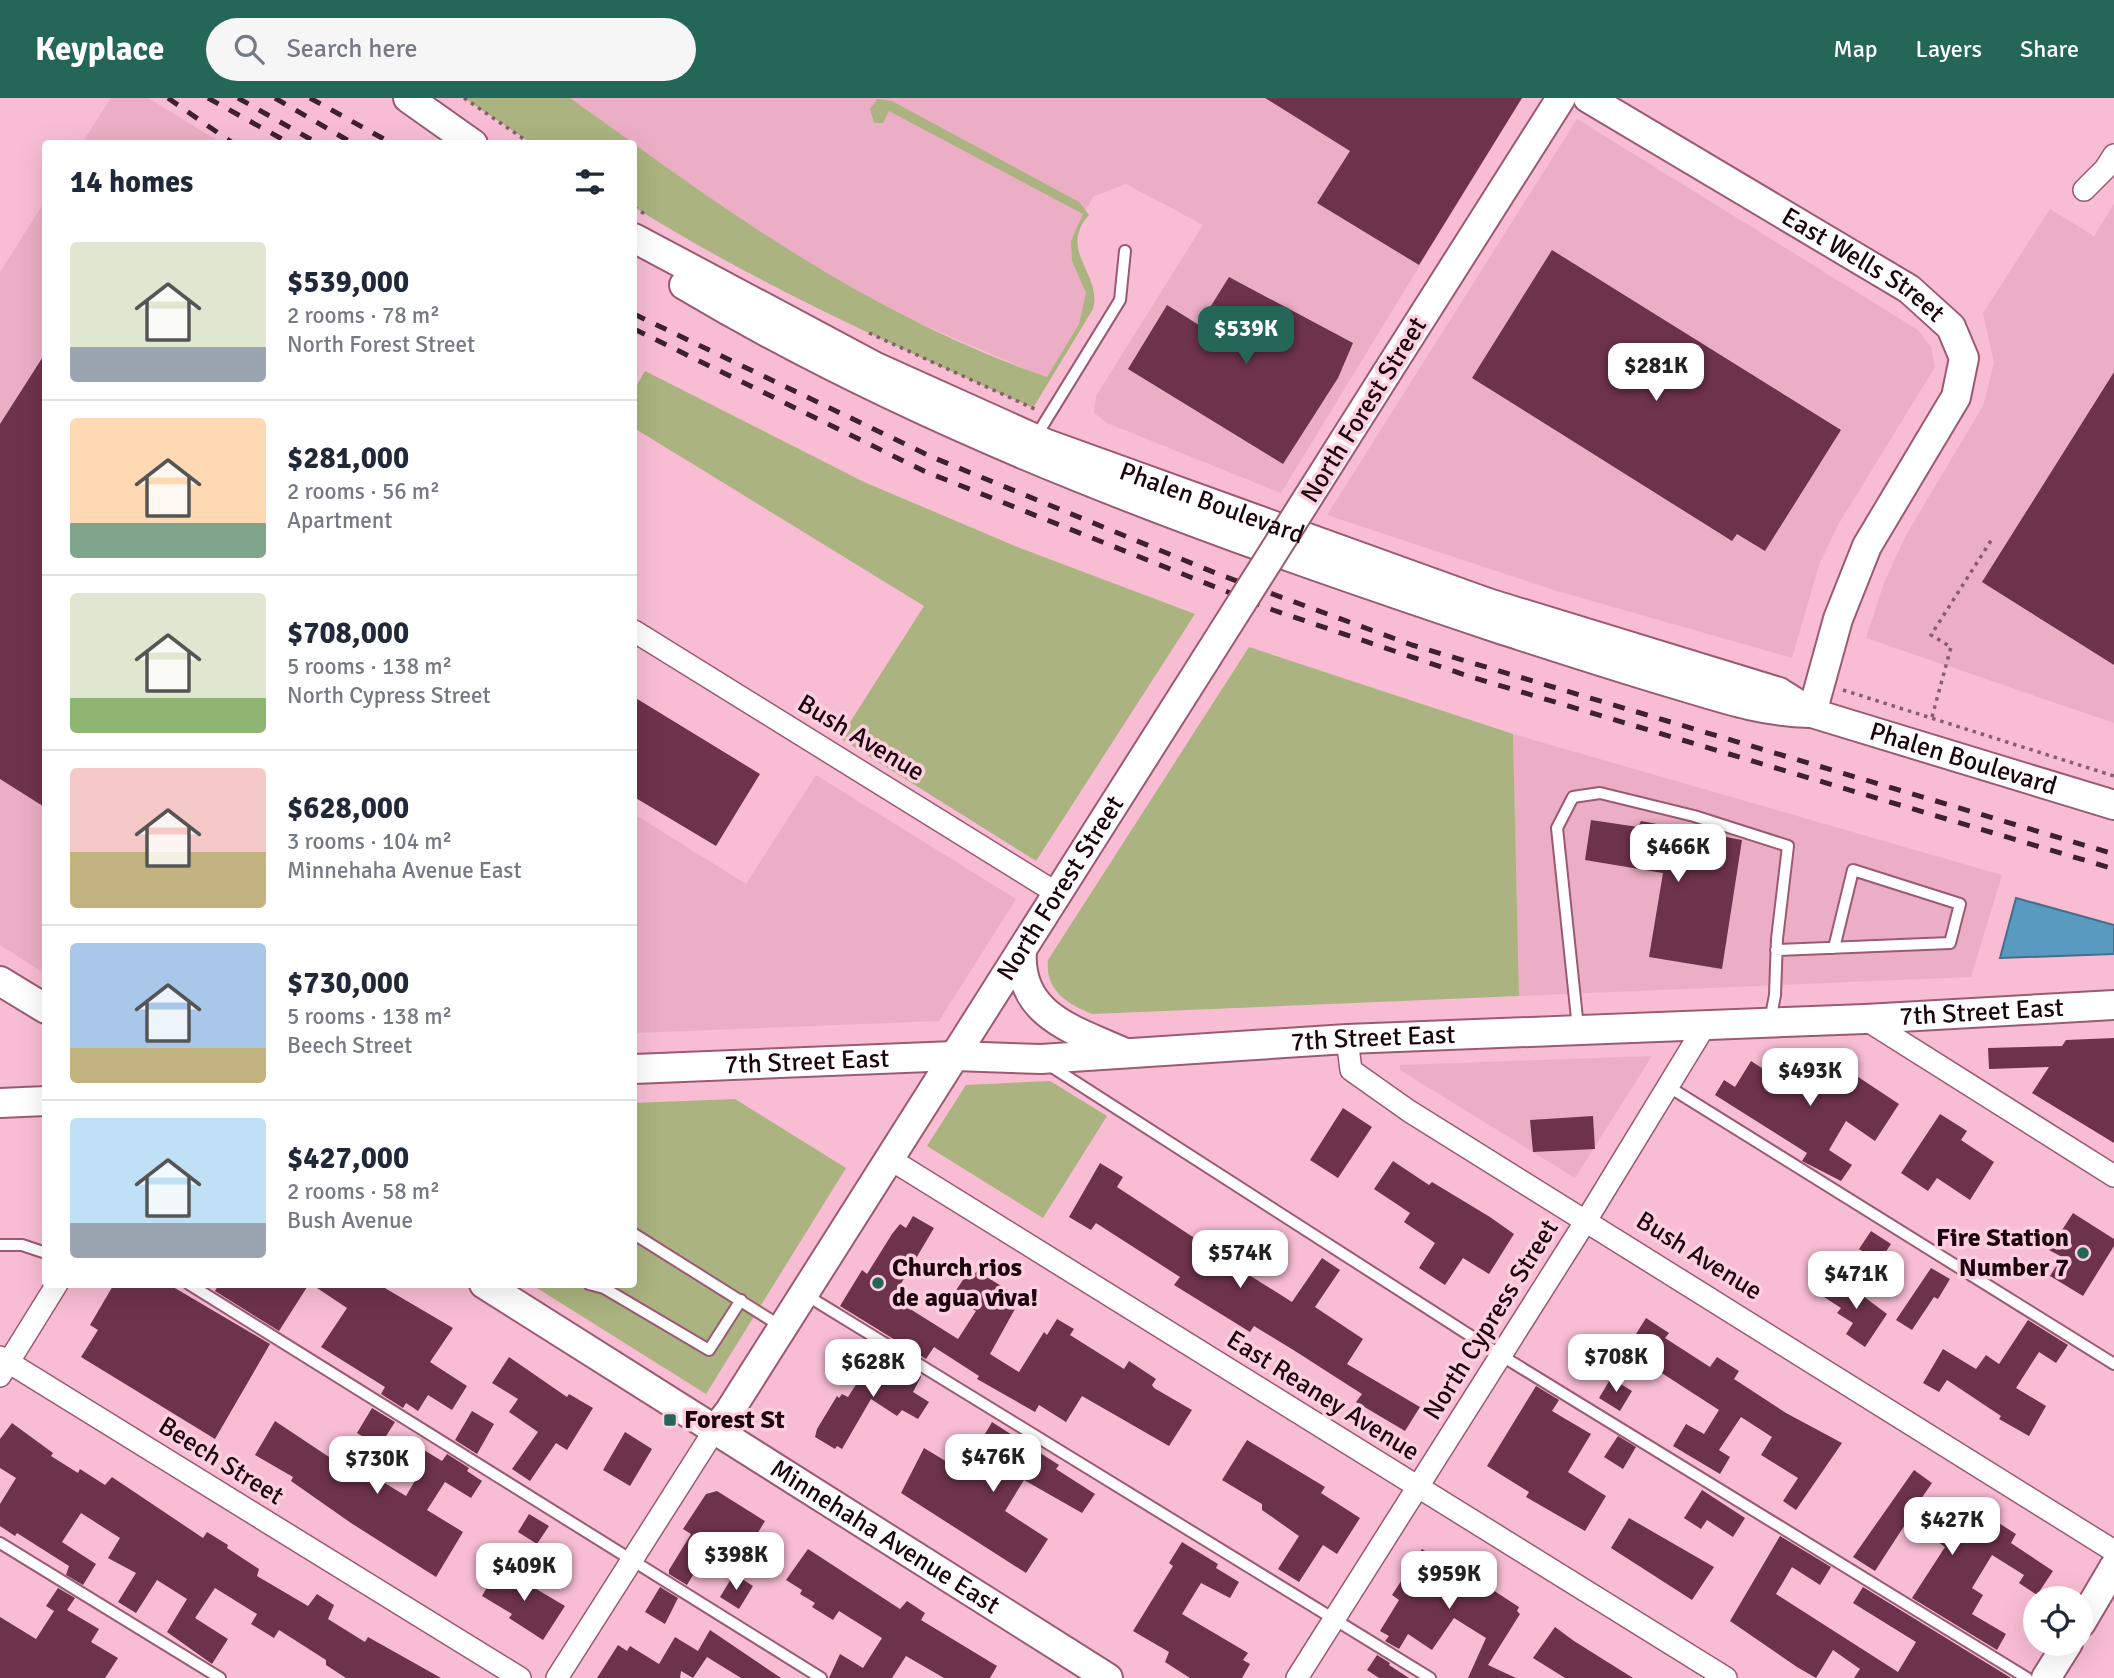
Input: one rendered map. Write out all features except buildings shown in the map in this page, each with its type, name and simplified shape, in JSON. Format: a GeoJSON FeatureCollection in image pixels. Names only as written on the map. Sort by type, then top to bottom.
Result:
{"type":"FeatureCollection","features":[{"type":"Feature","properties":{"kind":"street"},"geometry":{"type":"LineString","coordinates":[[408,98],[467,140]]}},
{"type":"Feature","properties":{"kind":"street","name":"North Forest Street"},"geometry":{"type":"LineString","coordinates":[[557,1678],[630,1559],[890,1159],[1561,98]]}},
{"type":"Feature","properties":{"kind":"street","name":"East Wells Street"},"geometry":{"type":"LineString","coordinates":[[1588,98],[1909,289],[1951,327],[1964,358],[1956,397],[1867,546],[1838,619],[1812,713]]}},
{"type":"Feature","properties":{"kind":"street"},"geometry":{"type":"LineString","coordinates":[[2084,190],[2105,169],[2114,155]]}},
{"type":"Feature","properties":{"kind":"street","name":"Phalen Boulevard"},"geometry":{"type":"LineString","coordinates":[[645,230],[876,367],[1036,437],[1488,603],[1779,692],[1812,713],[2114,805]]}},
{"type":"Feature","properties":{"kind":"street","name":"Phalen Boulevard"},"geometry":{"type":"LineString","coordinates":[[637,257],[757,328],[883,393],[1036,437]]}},
{"type":"Feature","properties":{"kind":"street","name":"Bush Avenue"},"geometry":{"type":"LineString","coordinates":[[637,633],[1058,894]]}},
{"type":"Feature","properties":{"kind":"street"},"geometry":{"type":"LineString","coordinates":[[1022,950],[1024,982],[1038,1006],[1061,1024],[1129,1055]]}},
{"type":"Feature","properties":{"kind":"street"},"geometry":{"type":"LineString","coordinates":[[0,981],[42,1007]]}},
{"type":"Feature","properties":{"kind":"street","name":"7th Street East"},"geometry":{"type":"LineString","coordinates":[[637,1069],[954,1056],[1041,1059],[1347,1039],[1865,1019],[2114,1005]]}},
{"type":"Feature","properties":{"kind":"street"},"geometry":{"type":"LineString","coordinates":[[1865,1019],[2114,1177]]}},
{"type":"Feature","properties":{"kind":"street","name":"North Cypress Street"},"geometry":{"type":"LineString","coordinates":[[1297,1678],[1502,1356],[1706,1024]]}},
{"type":"Feature","properties":{"kind":"street","name":"Bush Avenue"},"geometry":{"type":"LineString","coordinates":[[1347,1039],[1351,1070],[1409,1111],[1587,1219],[2114,1551]]}},
{"type":"Feature","properties":{"kind":"street"},"geometry":{"type":"LineString","coordinates":[[0,1102],[42,1101]]}},
{"type":"Feature","properties":{"kind":"street","name":"East Reaney Avenue"},"geometry":{"type":"LineString","coordinates":[[890,1159],[1726,1678]]}},
{"type":"Feature","properties":{"kind":"street"},"geometry":{"type":"LineString","coordinates":[[3,1365],[54,1288]]}},
{"type":"Feature","properties":{"kind":"street","name":"Minnehaha Avenue East"},"geometry":{"type":"LineString","coordinates":[[490,1288],[1108,1678]]}},
{"type":"Feature","properties":{"kind":"street","name":"Beech Street"},"geometry":{"type":"LineString","coordinates":[[3,1365],[520,1678]]}},
{"type":"Feature","properties":{"kind":"street"},"geometry":{"type":"LineString","coordinates":[[2093,1603],[2114,1567]]}},
{"type":"Feature","properties":{"kind":"street"},"geometry":{"type":"LineString","coordinates":[[2046,1678],[2060,1656]]}},
{"type":"Feature","properties":{"kind":"lane"},"geometry":{"type":"LineString","coordinates":[[1036,437],[1119,300],[1125,251]]}},
{"type":"Feature","properties":{"kind":"lane"},"geometry":{"type":"LineString","coordinates":[[1578,1031],[1557,828],[1573,797],[1600,793],[1694,816],[1788,846],[1776,950],[1775,995],[1770,1022]]}},
{"type":"Feature","properties":{"kind":"lane"},"geometry":{"type":"LineString","coordinates":[[1776,950],[1834,948],[1950,943],[1959,904],[1853,870],[1834,948]]}},
{"type":"Feature","properties":{"kind":"lane"},"geometry":{"type":"LineString","coordinates":[[1041,1059],[1502,1356],[2026,1678]]}},
{"type":"Feature","properties":{"kind":"lane"},"geometry":{"type":"LineString","coordinates":[[1668,1087],[2114,1364]]}},
{"type":"Feature","properties":{"kind":"lane"},"geometry":{"type":"LineString","coordinates":[[637,1236],[783,1327]]}},
{"type":"Feature","properties":{"kind":"lane"},"geometry":{"type":"LineString","coordinates":[[0,1245],[22,1245],[42,1252]]}},
{"type":"Feature","properties":{"kind":"lane"},"geometry":{"type":"LineString","coordinates":[[195,1288],[821,1678]]}},
{"type":"Feature","properties":{"kind":"lane"},"geometry":{"type":"LineString","coordinates":[[604,1288],[709,1350],[741,1300]]}},
{"type":"Feature","properties":{"kind":"lane"},"geometry":{"type":"LineString","coordinates":[[804,1293],[1430,1678]]}},
{"type":"Feature","properties":{"kind":"lane"},"geometry":{"type":"LineString","coordinates":[[0,1543],[219,1678]]}},
{"type":"Feature","properties":{"kind":"path"},"geometry":{"type":"LineString","coordinates":[[464,98],[525,140]]}},
{"type":"Feature","properties":{"kind":"path"},"geometry":{"type":"LineString","coordinates":[[637,213],[645,230]]}},
{"type":"Feature","properties":{"kind":"path"},"geometry":{"type":"LineString","coordinates":[[863,331],[1036,437]]}},
{"type":"Feature","properties":{"kind":"path"},"geometry":{"type":"LineString","coordinates":[[1932,717],[1951,647],[1931,635],[1992,539]]}},
{"type":"Feature","properties":{"kind":"path"},"geometry":{"type":"LineString","coordinates":[[1850,692],[2114,776]]}},
{"type":"Feature","properties":{"kind":"shaded area"},"geometry":{"type":"Polygon","coordinates":[[[111,98],[148,98],[217,140],[84,140],[111,98]]]}},
{"type":"Feature","properties":{"kind":"shaded area"},"geometry":{"type":"Polygon","coordinates":[[[570,98],[1522,98],[1281,493],[1107,423],[1094,413],[1096,396],[1203,225],[1126,184],[1094,196],[1083,214],[1072,261],[1087,293],[1079,324],[1047,378],[905,317],[817,269],[694,188],[637,147],[637,140],[628,140],[570,98]]]}},
{"type":"Feature","properties":{"kind":"shaded area"},"geometry":{"type":"Polygon","coordinates":[[[1577,119],[1918,330],[1931,347],[1935,367],[1838,525],[1819,565],[1792,658],[1557,591],[1327,515],[1577,119]]]}},
{"type":"Feature","properties":{"kind":"shaded area"},"geometry":{"type":"Polygon","coordinates":[[[2114,204],[2114,723],[1866,638],[1884,583],[1906,535],[1983,406],[1994,363],[1983,313],[2050,209],[2094,236],[2114,204]]]}},
{"type":"Feature","properties":{"kind":"shaded area"},"geometry":{"type":"Polygon","coordinates":[[[42,206],[42,972],[0,945],[0,272],[42,206]]]}},
{"type":"Feature","properties":{"kind":"shaded area"},"geometry":{"type":"Polygon","coordinates":[[[1513,734],[2002,875],[1971,977],[1519,996],[1513,734]]]}},
{"type":"Feature","properties":{"kind":"shaded area"},"geometry":{"type":"Polygon","coordinates":[[[816,775],[1016,899],[939,1021],[637,1033],[637,816],[746,884],[816,775]]]}},
{"type":"Feature","properties":{"kind":"shaded area"},"geometry":{"type":"Polygon","coordinates":[[[1652,1056],[1575,1178],[1400,1070],[1400,1065],[1652,1056]]]}},
{"type":"Feature","properties":{"kind":"green space"},"geometry":{"type":"Polygon","coordinates":[[[464,98],[570,98],[629,140],[527,140],[464,98]]]}},
{"type":"Feature","properties":{"kind":"green space"},"geometry":{"type":"Polygon","coordinates":[[[877,99],[892,101],[1079,202],[1089,215],[1080,228],[1078,240],[1079,251],[1092,285],[1093,309],[1033,408],[780,289],[637,209],[637,146],[731,212],[832,276],[937,332],[1047,377],[1079,324],[1086,293],[1072,261],[1071,241],[1083,214],[889,111],[883,123],[874,123],[870,109],[877,99]]]}},
{"type":"Feature","properties":{"kind":"green space"},"geometry":{"type":"Polygon","coordinates":[[[645,371],[864,482],[1015,546],[1195,614],[1036,861],[840,738],[924,606],[637,430],[637,385],[645,371]]]}},
{"type":"Feature","properties":{"kind":"green space"},"geometry":{"type":"Polygon","coordinates":[[[1249,647],[1513,734],[1519,996],[1092,1014],[1059,994],[1050,980],[1048,960],[1249,647]]]}},
{"type":"Feature","properties":{"kind":"green space"},"geometry":{"type":"Polygon","coordinates":[[[1050,1081],[1107,1116],[1043,1218],[927,1146],[966,1085],[1050,1081]]]}},
{"type":"Feature","properties":{"kind":"green space"},"geometry":{"type":"Polygon","coordinates":[[[735,1099],[846,1168],[706,1394],[537,1288],[637,1288],[637,1103],[735,1099]]]}},
{"type":"Feature","properties":{"kind":"water"},"geometry":{"type":"Polygon","coordinates":[[[2016,898],[2114,925],[2114,954],[2000,958],[2016,898]]]}},
{"type":"Feature","properties":{"kind":"railway"},"geometry":{"type":"LineString","coordinates":[[168,98],[228,140]]}},
{"type":"Feature","properties":{"kind":"railway"},"geometry":{"type":"LineString","coordinates":[[208,98],[284,140]]}},
{"type":"Feature","properties":{"kind":"railway"},"geometry":{"type":"LineString","coordinates":[[238,98],[312,140]]}},
{"type":"Feature","properties":{"kind":"railway"},"geometry":{"type":"LineString","coordinates":[[275,98],[347,140]]}},
{"type":"Feature","properties":{"kind":"railway"},"geometry":{"type":"LineString","coordinates":[[310,98],[386,140]]}},
{"type":"Feature","properties":{"kind":"railway"},"geometry":{"type":"LineString","coordinates":[[637,315],[932,457],[1218,574],[1412,645],[2114,854]]}},
{"type":"Feature","properties":{"kind":"railway"},"geometry":{"type":"LineString","coordinates":[[637,330],[924,471],[1273,610],[1468,676],[2114,869]]}},
{"type":"Feature","properties":{"kind":"place","name":"Fire Station Number 7"},"geometry":{"type":"Point","coordinates":[2083,1253]}},
{"type":"Feature","properties":{"kind":"place","name":"Church rios de agua viva!"},"geometry":{"type":"Point","coordinates":[878,1283]}},
{"type":"Feature","properties":{"kind":"place","name":"Forest St"},"geometry":{"type":"Point","coordinates":[670,1420]}}]}
